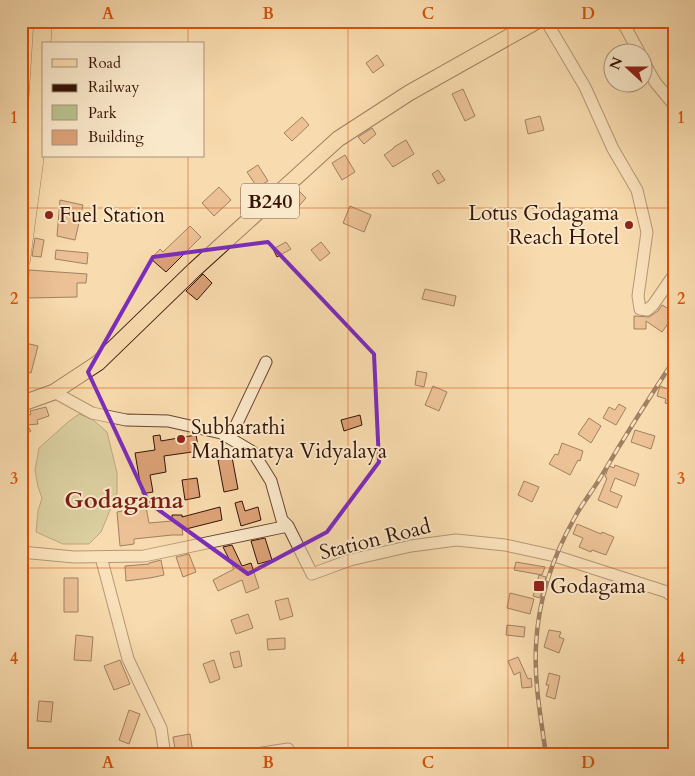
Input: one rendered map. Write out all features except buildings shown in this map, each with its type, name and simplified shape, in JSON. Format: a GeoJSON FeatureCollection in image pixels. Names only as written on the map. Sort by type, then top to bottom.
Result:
{"type":"FeatureCollection","features":[{"type":"Feature","properties":{"kind":"highway"},"geometry":{"type":"LineString","coordinates":[[21,260],[34,162],[43,21]]}},
{"type":"Feature","properties":{"kind":"main road","name":"B240"},"geometry":{"type":"LineString","coordinates":[[21,402],[54,392],[98,363],[194,270],[338,139],[409,93],[537,21]]}},
{"type":"Feature","properties":{"kind":"street"},"geometry":{"type":"LineString","coordinates":[[546,21],[585,87],[613,148],[637,190],[647,232],[638,296],[640,309],[647,310],[653,305],[673,276]]}},
{"type":"Feature","properties":{"kind":"street"},"geometry":{"type":"LineString","coordinates":[[622,21],[634,42]]}},
{"type":"Feature","properties":{"kind":"street"},"geometry":{"type":"LineString","coordinates":[[652,77],[674,105]]}},
{"type":"Feature","properties":{"kind":"street"},"geometry":{"type":"LineString","coordinates":[[230,438],[266,362]]}},
{"type":"Feature","properties":{"kind":"street"},"geometry":{"type":"LineString","coordinates":[[54,392],[92,413],[126,420],[168,421],[221,433],[230,438],[253,452],[272,481],[282,520],[288,526]]}},
{"type":"Feature","properties":{"kind":"street"},"geometry":{"type":"LineString","coordinates":[[21,552],[74,557],[144,556],[288,526]]}},
{"type":"Feature","properties":{"kind":"street","name":"Station Road"},"geometry":{"type":"LineString","coordinates":[[288,526],[312,574],[350,560],[402,548],[456,540],[505,545],[555,556],[667,592],[674,598]]}},
{"type":"Feature","properties":{"kind":"street"},"geometry":{"type":"LineString","coordinates":[[101,557],[128,659],[161,728],[163,755]]}},
{"type":"Feature","properties":{"kind":"street"},"geometry":{"type":"LineString","coordinates":[[250,755],[288,748]]}},
{"type":"Feature","properties":{"kind":"highlighted area"},"geometry":{"type":"Polygon","coordinates":[[[268,242],[374,354],[379,462],[327,532],[248,574],[149,503],[88,372],[153,257],[268,242]]]}},
{"type":"Feature","properties":{"kind":"green space"},"geometry":{"type":"Polygon","coordinates":[[[79,414],[92,419],[107,432],[117,473],[117,493],[101,532],[89,544],[63,544],[36,532],[38,511],[42,498],[35,470],[39,448],[79,414]]]}},
{"type":"Feature","properties":{"kind":"railway"},"geometry":{"type":"LineString","coordinates":[[546,755],[538,700],[536,646],[543,595],[548,579],[560,547],[578,511],[674,360]]}},
{"type":"Feature","properties":{"kind":"place","name":"Fuel Station"},"geometry":{"type":"Point","coordinates":[49,215]}},
{"type":"Feature","properties":{"kind":"place","name":"Lotus Godagama Reach Hotel"},"geometry":{"type":"Point","coordinates":[629,225]}},
{"type":"Feature","properties":{"kind":"place","name":"Subharathi Mahamatya Vidyalaya"},"geometry":{"type":"Point","coordinates":[181,439]}},
{"type":"Feature","properties":{"kind":"place","name":"Godagama"},"geometry":{"type":"Point","coordinates":[539,586]}},
{"type":"Feature","properties":{"kind":"district","name":"Godagama"},"geometry":{"type":"Point","coordinates":[124,500]}}]}
